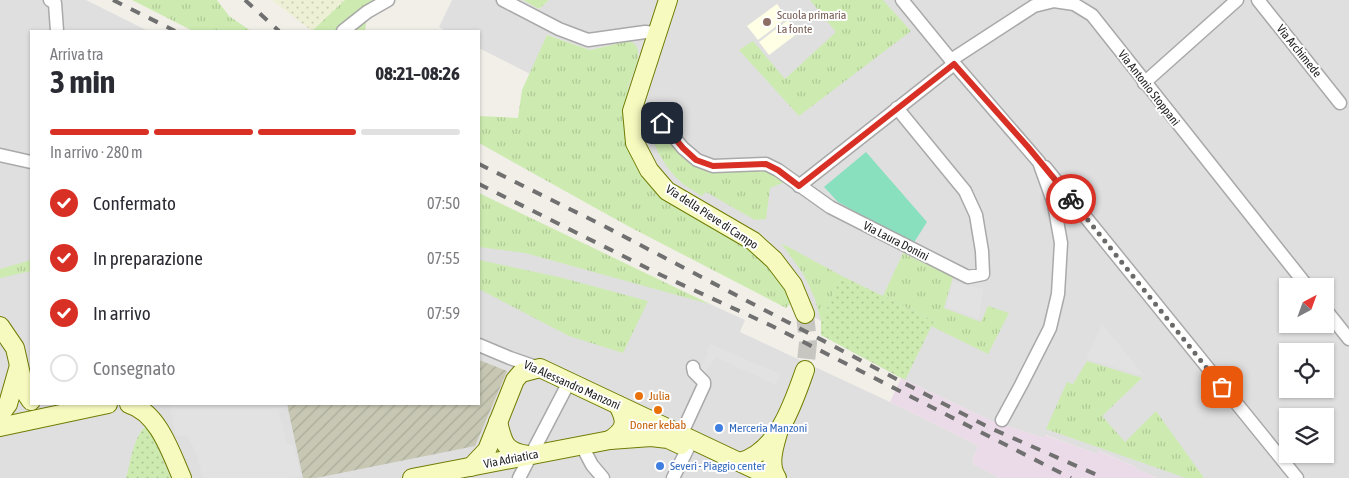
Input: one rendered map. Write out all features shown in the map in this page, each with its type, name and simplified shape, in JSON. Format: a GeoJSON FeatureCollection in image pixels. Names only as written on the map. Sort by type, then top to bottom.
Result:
{"type":"FeatureCollection","features":[{"type":"Feature","properties":{"kind":"main road","name":"Via della Pieve di Campo"},"geometry":{"type":"LineString","coordinates":[[668,0],[632,110],[635,143],[648,170],[668,191],[753,241],[774,260],[793,285],[805,314]]}},
{"type":"Feature","properties":{"kind":"main road"},"geometry":{"type":"LineString","coordinates":[[0,326],[15,348],[24,392],[30,400]]}},
{"type":"Feature","properties":{"kind":"main road"},"geometry":{"type":"LineString","coordinates":[[0,415],[8,404],[19,364]]}},
{"type":"Feature","properties":{"kind":"main road"},"geometry":{"type":"LineString","coordinates":[[471,467],[487,450],[514,380],[521,373],[540,368]]}},
{"type":"Feature","properties":{"kind":"main road","name":"Via Alessandro Manzoni"},"geometry":{"type":"LineString","coordinates":[[540,368],[618,405],[752,478]]}},
{"type":"Feature","properties":{"kind":"main road"},"geometry":{"type":"LineString","coordinates":[[740,462],[756,455],[778,431],[794,401],[805,370]]}},
{"type":"Feature","properties":{"kind":"main road"},"geometry":{"type":"LineString","coordinates":[[36,405],[40,408],[60,413]]}},
{"type":"Feature","properties":{"kind":"main road"},"geometry":{"type":"LineString","coordinates":[[0,428],[60,413],[103,405]]}},
{"type":"Feature","properties":{"kind":"main road"},"geometry":{"type":"LineString","coordinates":[[132,405],[142,409],[154,421],[170,450],[182,478]]}},
{"type":"Feature","properties":{"kind":"main road"},"geometry":{"type":"LineString","coordinates":[[610,440],[620,433],[624,425],[624,418],[618,405]]}},
{"type":"Feature","properties":{"kind":"main road"},"geometry":{"type":"LineString","coordinates":[[498,422],[501,435],[510,450],[516,454],[531,456]]}},
{"type":"Feature","properties":{"kind":"main road"},"geometry":{"type":"LineString","coordinates":[[777,478],[774,473],[772,460],[778,431]]}},
{"type":"Feature","properties":{"kind":"main road","name":"Via Alessandro Manzoni"},"geometry":{"type":"LineString","coordinates":[[610,440],[652,437],[685,441],[740,462],[774,478]]}},
{"type":"Feature","properties":{"kind":"main road","name":"Via Adriatica"},"geometry":{"type":"LineString","coordinates":[[424,477],[610,440]]}},
{"type":"Feature","properties":{"kind":"street"},"geometry":{"type":"LineString","coordinates":[[50,0],[55,2],[57,30]]}},
{"type":"Feature","properties":{"kind":"street"},"geometry":{"type":"LineString","coordinates":[[344,30],[367,12],[388,0]]}},
{"type":"Feature","properties":{"kind":"street"},"geometry":{"type":"LineString","coordinates":[[503,0],[559,29],[588,40],[645,32],[657,33]]}},
{"type":"Feature","properties":{"kind":"street"},"geometry":{"type":"LineString","coordinates":[[902,0],[952,62],[1039,162],[1297,478]]}},
{"type":"Feature","properties":{"kind":"street"},"geometry":{"type":"LineString","coordinates":[[1144,82],[1237,0]]}},
{"type":"Feature","properties":{"kind":"street","name":"Via Archimede"},"geometry":{"type":"LineString","coordinates":[[1258,0],[1340,103]]}},
{"type":"Feature","properties":{"kind":"street","name":"Via Antonio Stoppani"},"geometry":{"type":"LineString","coordinates":[[799,186],[952,62],[1034,6],[1054,1],[1074,4],[1092,15],[1301,278]]}},
{"type":"Feature","properties":{"kind":"street","name":"Via Laura Donini"},"geometry":{"type":"LineString","coordinates":[[652,111],[683,148],[696,160],[713,166],[766,164],[778,170],[830,208],[968,277],[982,274],[982,251],[976,215],[965,191],[897,108]]}},
{"type":"Feature","properties":{"kind":"street"},"geometry":{"type":"LineString","coordinates":[[0,155],[30,162]]}},
{"type":"Feature","properties":{"kind":"street"},"geometry":{"type":"LineString","coordinates":[[1002,420],[1050,328],[1058,294],[1061,244],[1054,204],[1039,162]]}},
{"type":"Feature","properties":{"kind":"street"},"geometry":{"type":"LineString","coordinates":[[1334,320],[1349,339]]}},
{"type":"Feature","properties":{"kind":"street","name":"Via Alessandro Manzoni"},"geometry":{"type":"LineString","coordinates":[[480,344],[510,358],[540,368]]}},
{"type":"Feature","properties":{"kind":"street"},"geometry":{"type":"LineString","coordinates":[[510,358],[514,365],[514,380]]}},
{"type":"Feature","properties":{"kind":"street"},"geometry":{"type":"LineString","coordinates":[[673,478],[704,385],[704,382],[694,372],[693,367]]}},
{"type":"Feature","properties":{"kind":"street"},"geometry":{"type":"LineString","coordinates":[[519,478],[569,382]]}},
{"type":"Feature","properties":{"kind":"street"},"geometry":{"type":"LineString","coordinates":[[582,446],[592,465],[604,478]]}},
{"type":"Feature","properties":{"kind":"shaded area"},"geometry":{"type":"Polygon","coordinates":[[[0,0],[86,0],[146,30],[30,30],[30,405],[480,405],[480,193],[622,264],[745,320],[740,332],[975,444],[978,447],[972,460],[973,464],[1000,478],[0,478],[0,0]]]}},
{"type":"Feature","properties":{"kind":"shaded area"},"geometry":{"type":"Polygon","coordinates":[[[272,0],[345,0],[313,30],[272,0]]]}},
{"type":"Feature","properties":{"kind":"shaded area"},"geometry":{"type":"Polygon","coordinates":[[[452,0],[523,0],[539,9],[549,0],[1349,0],[1349,478],[1157,478],[1099,451],[1097,454],[1046,435],[1044,438],[992,421],[901,378],[821,335],[821,321],[790,304],[788,293],[664,198],[625,110],[628,88],[639,54],[629,41],[590,50],[547,35],[532,75],[480,49],[480,30],[444,30],[439,27],[452,0]]]}},
{"type":"Feature","properties":{"kind":"shaded area","name":"Scuola primaria La fonte"},"geometry":{"type":"Polygon","coordinates":[[[777,4],[787,18],[758,40],[747,26],[777,4]]]}},
{"type":"Feature","properties":{"kind":"shaded area"},"geometry":{"type":"Polygon","coordinates":[[[788,20],[798,33],[769,55],[759,42],[788,20]]]}},
{"type":"Feature","properties":{"kind":"shaded area"},"geometry":{"type":"Polygon","coordinates":[[[953,281],[983,289],[979,319],[946,307],[953,281]]]}},
{"type":"Feature","properties":{"kind":"shaded area"},"geometry":{"type":"Polygon","coordinates":[[[1102,324],[1145,376],[1086,359],[1102,324]]]}},
{"type":"Feature","properties":{"kind":"shaded area"},"geometry":{"type":"Polygon","coordinates":[[[710,344],[780,374],[776,385],[716,357],[706,372],[700,369],[710,344]]]}},
{"type":"Feature","properties":{"kind":"shaded area"},"geometry":{"type":"Polygon","coordinates":[[[480,360],[507,371],[475,446],[316,478],[303,478],[287,405],[480,405],[480,360]]]}},
{"type":"Feature","properties":{"kind":"shaded area"},"geometry":{"type":"Polygon","coordinates":[[[901,378],[992,421],[1044,438],[1045,435],[1097,454],[1098,451],[1157,478],[1000,478],[973,464],[972,460],[978,447],[975,444],[890,402],[901,378]]]}},
{"type":"Feature","properties":{"kind":"shaded area"},"geometry":{"type":"Polygon","coordinates":[[[170,405],[287,405],[288,408],[278,411],[287,443],[294,446],[301,476],[291,478],[203,478],[195,450],[187,436],[176,436],[170,405]]]}},
{"type":"Feature","properties":{"kind":"green space"},"geometry":{"type":"Polygon","coordinates":[[[132,0],[217,0],[229,16],[250,30],[191,30],[132,0]]]}},
{"type":"Feature","properties":{"kind":"green space"},"geometry":{"type":"Polygon","coordinates":[[[345,0],[379,0],[368,8],[365,30],[313,30],[345,0]]]}},
{"type":"Feature","properties":{"kind":"green space"},"geometry":{"type":"Polygon","coordinates":[[[523,0],[549,0],[539,9],[523,0]]]}},
{"type":"Feature","properties":{"kind":"green space"},"geometry":{"type":"Polygon","coordinates":[[[810,0],[883,0],[911,31],[799,116],[739,50],[753,41],[785,79],[836,32],[810,0]]]}},
{"type":"Feature","properties":{"kind":"green space"},"geometry":{"type":"Polygon","coordinates":[[[547,35],[590,50],[629,41],[633,43],[638,50],[638,56],[628,89],[627,107],[634,158],[754,252],[773,271],[788,293],[790,304],[786,308],[626,225],[480,144],[480,116],[518,118],[522,90],[547,35]]]}},
{"type":"Feature","properties":{"kind":"green space"},"geometry":{"type":"Polygon","coordinates":[[[648,116],[692,165],[711,172],[763,169],[787,181],[770,188],[766,219],[755,220],[706,192],[702,196],[681,182],[662,159],[653,142],[648,124],[648,116]]]}},
{"type":"Feature","properties":{"kind":"green space"},"geometry":{"type":"Polygon","coordinates":[[[866,152],[927,222],[913,244],[838,202],[824,187],[866,152]]]}},
{"type":"Feature","properties":{"kind":"green space"},"geometry":{"type":"Polygon","coordinates":[[[480,193],[711,304],[525,253],[480,247],[480,193]]]}},
{"type":"Feature","properties":{"kind":"green space"},"geometry":{"type":"Polygon","coordinates":[[[781,243],[842,276],[821,321],[815,299],[804,275],[781,243]]]}},
{"type":"Feature","properties":{"kind":"green space"},"geometry":{"type":"Polygon","coordinates":[[[903,253],[953,277],[944,308],[981,322],[988,306],[1009,313],[988,354],[931,326],[934,321],[883,296],[903,253]]]}},
{"type":"Feature","properties":{"kind":"green space"},"geometry":{"type":"Polygon","coordinates":[[[30,260],[30,271],[0,278],[0,269],[30,260]]]}},
{"type":"Feature","properties":{"kind":"green space"},"geometry":{"type":"Polygon","coordinates":[[[480,260],[559,277],[648,301],[623,353],[569,336],[480,290],[480,260]]]}},
{"type":"Feature","properties":{"kind":"green space"},"geometry":{"type":"Polygon","coordinates":[[[842,276],[934,321],[905,380],[821,335],[821,321],[842,276]]]}},
{"type":"Feature","properties":{"kind":"green space"},"geometry":{"type":"Polygon","coordinates":[[[1087,361],[1142,378],[1102,416],[1125,442],[1156,411],[1204,478],[1186,478],[1046,429],[1067,382],[1073,384],[1087,361]]]}},
{"type":"Feature","properties":{"kind":"green space"},"geometry":{"type":"Polygon","coordinates":[[[146,426],[171,478],[126,478],[135,443],[146,426]]]}},
{"type":"Feature","properties":{"kind":"tunnel"},"geometry":{"type":"LineString","coordinates":[[805,314],[808,343],[805,370]]}},
{"type":"Feature","properties":{"kind":"railway"},"geometry":{"type":"LineString","coordinates":[[113,0],[173,30]]}},
{"type":"Feature","properties":{"kind":"railway"},"geometry":{"type":"LineString","coordinates":[[245,0],[278,30]]}},
{"type":"Feature","properties":{"kind":"railway"},"geometry":{"type":"LineString","coordinates":[[480,164],[604,226],[990,428],[1104,478]]}},
{"type":"Feature","properties":{"kind":"railway"},"geometry":{"type":"LineString","coordinates":[[480,184],[661,275],[772,326],[1071,478]]}},
{"type":"Feature","properties":{"kind":"way so far"},"geometry":{"type":"LineString","coordinates":[[1071,199],[1222,387]]}},
{"type":"Feature","properties":{"kind":"place","name":"Scuola primaria La fonte"},"geometry":{"type":"Point","coordinates":[767,22]}},
{"type":"Feature","properties":{"kind":"place","name":"Julia"},"geometry":{"type":"Point","coordinates":[639,396]}},
{"type":"Feature","properties":{"kind":"place","name":"Doner kebab"},"geometry":{"type":"Point","coordinates":[658,410]}},
{"type":"Feature","properties":{"kind":"place","name":"Merceria Manzoni"},"geometry":{"type":"Point","coordinates":[719,428]}},
{"type":"Feature","properties":{"kind":"place","name":"Severi - Piaggio center"},"geometry":{"type":"Point","coordinates":[660,466]}},
{"type":"Feature","properties":{"kind":"route"},"geometry":{"type":"LineString","coordinates":[[662,123],[696,160],[713,166],[766,164],[778,170],[799,186],[954,64],[1028,147],[1071,199]]}}]}
